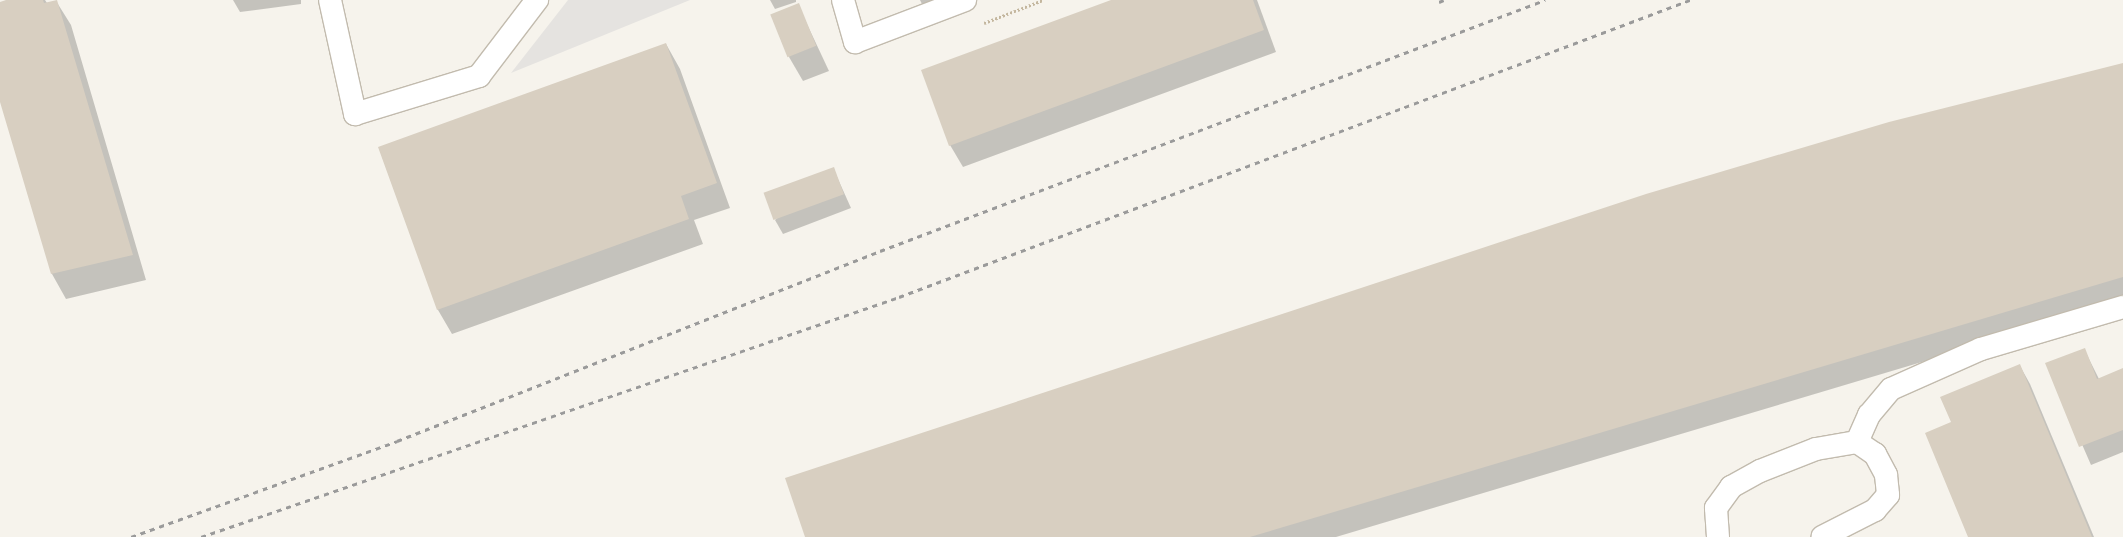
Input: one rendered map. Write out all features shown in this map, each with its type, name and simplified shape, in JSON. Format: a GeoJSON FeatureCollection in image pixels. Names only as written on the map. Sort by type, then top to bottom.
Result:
{"type":"FeatureCollection","features":[{"type":"Feature","properties":{"kind":"street"},"geometry":{"type":"LineString","coordinates":[[330,0],[355,114],[479,76],[537,0]]}},
{"type":"Feature","properties":{"kind":"street"},"geometry":{"type":"LineString","coordinates":[[842,0],[855,42],[965,0]]}},
{"type":"Feature","properties":{"kind":"street"},"geometry":{"type":"LineString","coordinates":[[1857,442],[1869,415],[1891,389],[1981,349],[2123,307]]}},
{"type":"Feature","properties":{"kind":"street"},"geometry":{"type":"LineString","coordinates":[[1718,537],[1716,508],[1731,488],[1760,471],[1816,449],[1857,442],[1875,454],[1886,474],[1888,495],[1875,510],[1822,537]]}},
{"type":"Feature","properties":{"kind":"shaded area"},"geometry":{"type":"Polygon","coordinates":[[[568,0],[690,0],[511,73],[568,0]]]}},
{"type":"Feature","properties":{"kind":"building"},"geometry":{"type":"Polygon","coordinates":[[[6,0],[43,0],[44,3],[57,0],[133,255],[51,274],[0,102],[0,2],[6,0]]]}},
{"type":"Feature","properties":{"kind":"building"},"geometry":{"type":"Polygon","coordinates":[[[1111,0],[1253,0],[1264,30],[949,146],[921,70],[1111,0]]]}},
{"type":"Feature","properties":{"kind":"building"},"geometry":{"type":"Polygon","coordinates":[[[799,3],[816,46],[787,57],[770,15],[799,3]]]}},
{"type":"Feature","properties":{"kind":"building"},"geometry":{"type":"Polygon","coordinates":[[[666,43],[717,183],[681,196],[689,219],[437,310],[378,147],[666,43]]]}},
{"type":"Feature","properties":{"kind":"building"},"geometry":{"type":"Polygon","coordinates":[[[2123,63],[2123,277],[1250,537],[805,537],[785,478],[1646,194],[1889,122],[2123,63]]]}},
{"type":"Feature","properties":{"kind":"building"},"geometry":{"type":"Polygon","coordinates":[[[834,167],[844,194],[773,220],[764,193],[834,167]]]}},
{"type":"Feature","properties":{"kind":"building"},"geometry":{"type":"Polygon","coordinates":[[[2085,348],[2097,379],[2123,368],[2123,430],[2079,447],[2045,363],[2085,348]]]}},
{"type":"Feature","properties":{"kind":"building"},"geometry":{"type":"Polygon","coordinates":[[[2020,364],[2092,537],[1968,537],[1925,433],[1951,422],[1940,397],[2020,364]]]}},
{"type":"Feature","properties":{"kind":"railway"},"geometry":{"type":"LineString","coordinates":[[1439,2],[1444,0]]}},
{"type":"Feature","properties":{"kind":"railway"},"geometry":{"type":"LineString","coordinates":[[131,537],[397,441],[880,251],[1545,0]]}},
{"type":"Feature","properties":{"kind":"railway"},"geometry":{"type":"LineString","coordinates":[[201,537],[899,297],[1690,0]]}}]}
